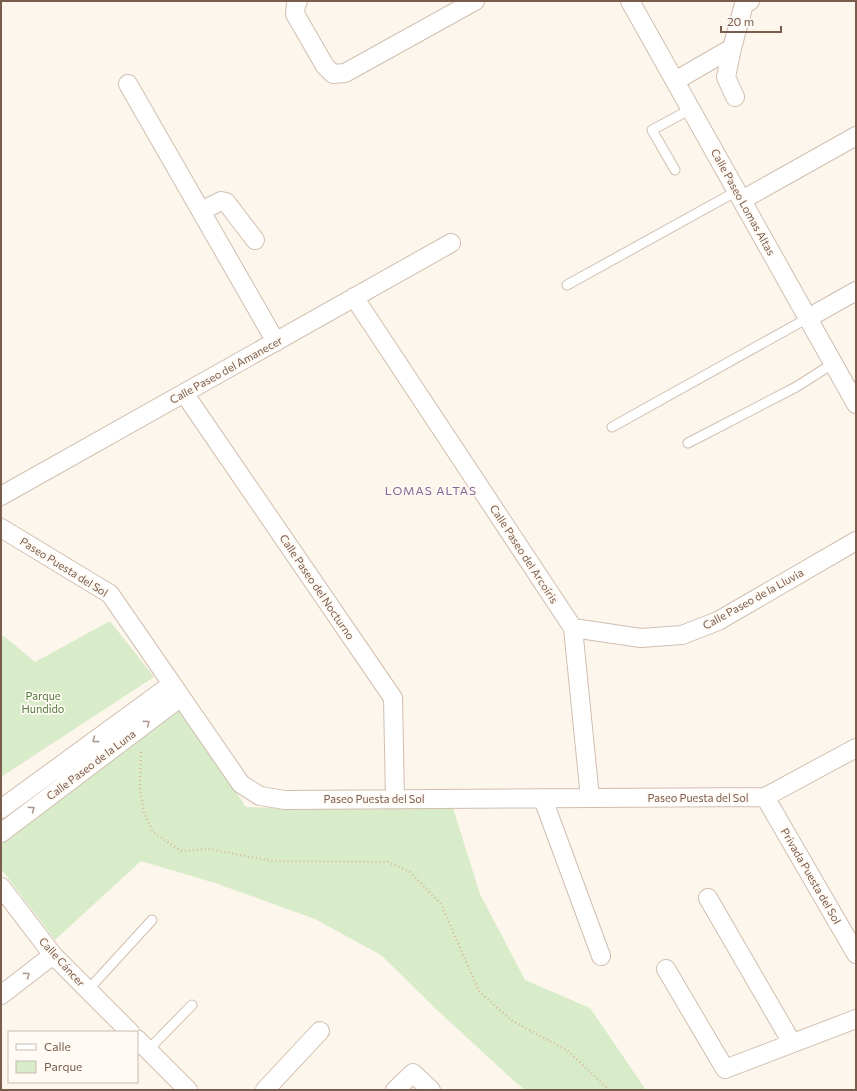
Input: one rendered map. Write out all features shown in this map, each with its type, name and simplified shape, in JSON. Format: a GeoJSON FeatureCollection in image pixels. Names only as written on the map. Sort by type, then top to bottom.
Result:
{"type":"FeatureCollection","features":[{"type":"Feature","properties":{"kind":"street"},"geometry":{"type":"LineString","coordinates":[[298,1],[296,4],[295,14],[325,66],[333,74],[345,73],[475,1]]}},
{"type":"Feature","properties":{"kind":"street","name":"Calle Paseo Lomas Altas"},"geometry":{"type":"LineString","coordinates":[[630,1],[856,404]]}},
{"type":"Feature","properties":{"kind":"street"},"geometry":{"type":"LineString","coordinates":[[735,97],[726,77],[744,4],[750,1]]}},
{"type":"Feature","properties":{"kind":"street"},"geometry":{"type":"LineString","coordinates":[[675,81],[732,48]]}},
{"type":"Feature","properties":{"kind":"street"},"geometry":{"type":"LineString","coordinates":[[128,84],[276,342]]}},
{"type":"Feature","properties":{"kind":"street"},"geometry":{"type":"LineString","coordinates":[[739,195],[856,136]]}},
{"type":"Feature","properties":{"kind":"street"},"geometry":{"type":"LineString","coordinates":[[201,211],[221,201],[226,202],[255,240]]}},
{"type":"Feature","properties":{"kind":"street","name":"Calle Paseo del Amanecer"},"geometry":{"type":"LineString","coordinates":[[1,496],[451,243]]}},
{"type":"Feature","properties":{"kind":"street"},"geometry":{"type":"LineString","coordinates":[[808,318],[856,291]]}},
{"type":"Feature","properties":{"kind":"street","name":"Calle Paseo del Arcoíris"},"geometry":{"type":"LineString","coordinates":[[354,297],[573,628],[590,798]]}},
{"type":"Feature","properties":{"kind":"street","name":"Calle Paseo del Nocturno"},"geometry":{"type":"LineString","coordinates":[[184,393],[393,698],[394,799]]}},
{"type":"Feature","properties":{"kind":"street","name":"Paseo Puesta del Sol"},"geometry":{"type":"LineString","coordinates":[[1,528],[110,594],[241,784],[260,796],[285,800],[765,797],[856,748]]}},
{"type":"Feature","properties":{"kind":"street","name":"Calle Paseo de la Lluvia"},"geometry":{"type":"LineString","coordinates":[[573,628],[641,638],[682,635],[718,621],[856,541]]}},
{"type":"Feature","properties":{"kind":"street","name":"Calle Paseo de la Luna"},"geometry":{"type":"LineString","coordinates":[[1,833],[141,727],[176,691]]}},
{"type":"Feature","properties":{"kind":"street","name":"Calle Paseo de la Luna"},"geometry":{"type":"LineString","coordinates":[[1,809],[176,691]]}},
{"type":"Feature","properties":{"kind":"street","name":"Privada Puesta del Sol"},"geometry":{"type":"LineString","coordinates":[[765,797],[856,954]]}},
{"type":"Feature","properties":{"kind":"street"},"geometry":{"type":"LineString","coordinates":[[543,799],[602,956]]}},
{"type":"Feature","properties":{"kind":"street","name":"Calle Cáncer"},"geometry":{"type":"LineString","coordinates":[[1,887],[53,956],[129,1031]]}},
{"type":"Feature","properties":{"kind":"street"},"geometry":{"type":"LineString","coordinates":[[708,898],[792,1043]]}},
{"type":"Feature","properties":{"kind":"street"},"geometry":{"type":"LineString","coordinates":[[1,996],[53,956]]}},
{"type":"Feature","properties":{"kind":"street"},"geometry":{"type":"LineString","coordinates":[[666,969],[725,1069],[856,1019]]}},
{"type":"Feature","properties":{"kind":"street"},"geometry":{"type":"LineString","coordinates":[[265,1090],[320,1031]]}},
{"type":"Feature","properties":{"kind":"street"},"geometry":{"type":"LineString","coordinates":[[142,1044],[188,1090]]}},
{"type":"Feature","properties":{"kind":"street"},"geometry":{"type":"LineString","coordinates":[[395,1090],[413,1073],[431,1090]]}},
{"type":"Feature","properties":{"kind":"lane"},"geometry":{"type":"LineString","coordinates":[[675,170],[652,130],[691,109]]}},
{"type":"Feature","properties":{"kind":"lane"},"geometry":{"type":"LineString","coordinates":[[567,285],[739,195]]}},
{"type":"Feature","properties":{"kind":"lane"},"geometry":{"type":"LineString","coordinates":[[612,427],[808,318]]}},
{"type":"Feature","properties":{"kind":"lane"},"geometry":{"type":"LineString","coordinates":[[688,443],[796,387],[834,363]]}},
{"type":"Feature","properties":{"kind":"lane"},"geometry":{"type":"LineString","coordinates":[[88,990],[152,920]]}},
{"type":"Feature","properties":{"kind":"lane"},"geometry":{"type":"LineString","coordinates":[[142,1044],[192,1005]]}},
{"type":"Feature","properties":{"kind":"path"},"geometry":{"type":"LineString","coordinates":[[141,727],[140,788],[144,813],[153,832],[181,851],[208,849],[272,861],[388,862],[410,872],[441,904],[479,991],[511,1020],[568,1051],[609,1090]]}},
{"type":"Feature","properties":{"kind":"green space","name":"Parque Hundido"},"geometry":{"type":"Polygon","coordinates":[[[110,621],[154,677],[1,777],[1,636],[5,637],[35,662],[110,621]]]}},
{"type":"Feature","properties":{"kind":"green space"},"geometry":{"type":"Polygon","coordinates":[[[179,710],[246,807],[314,809],[453,808],[480,894],[525,980],[590,1008],[646,1090],[525,1090],[436,1009],[381,955],[315,919],[218,884],[141,861],[55,940],[1,869],[1,844],[179,710]]]}},
{"type":"Feature","properties":{"kind":"district","name":"LOMAS ALTAS"},"geometry":{"type":"Point","coordinates":[431,491]}}]}
